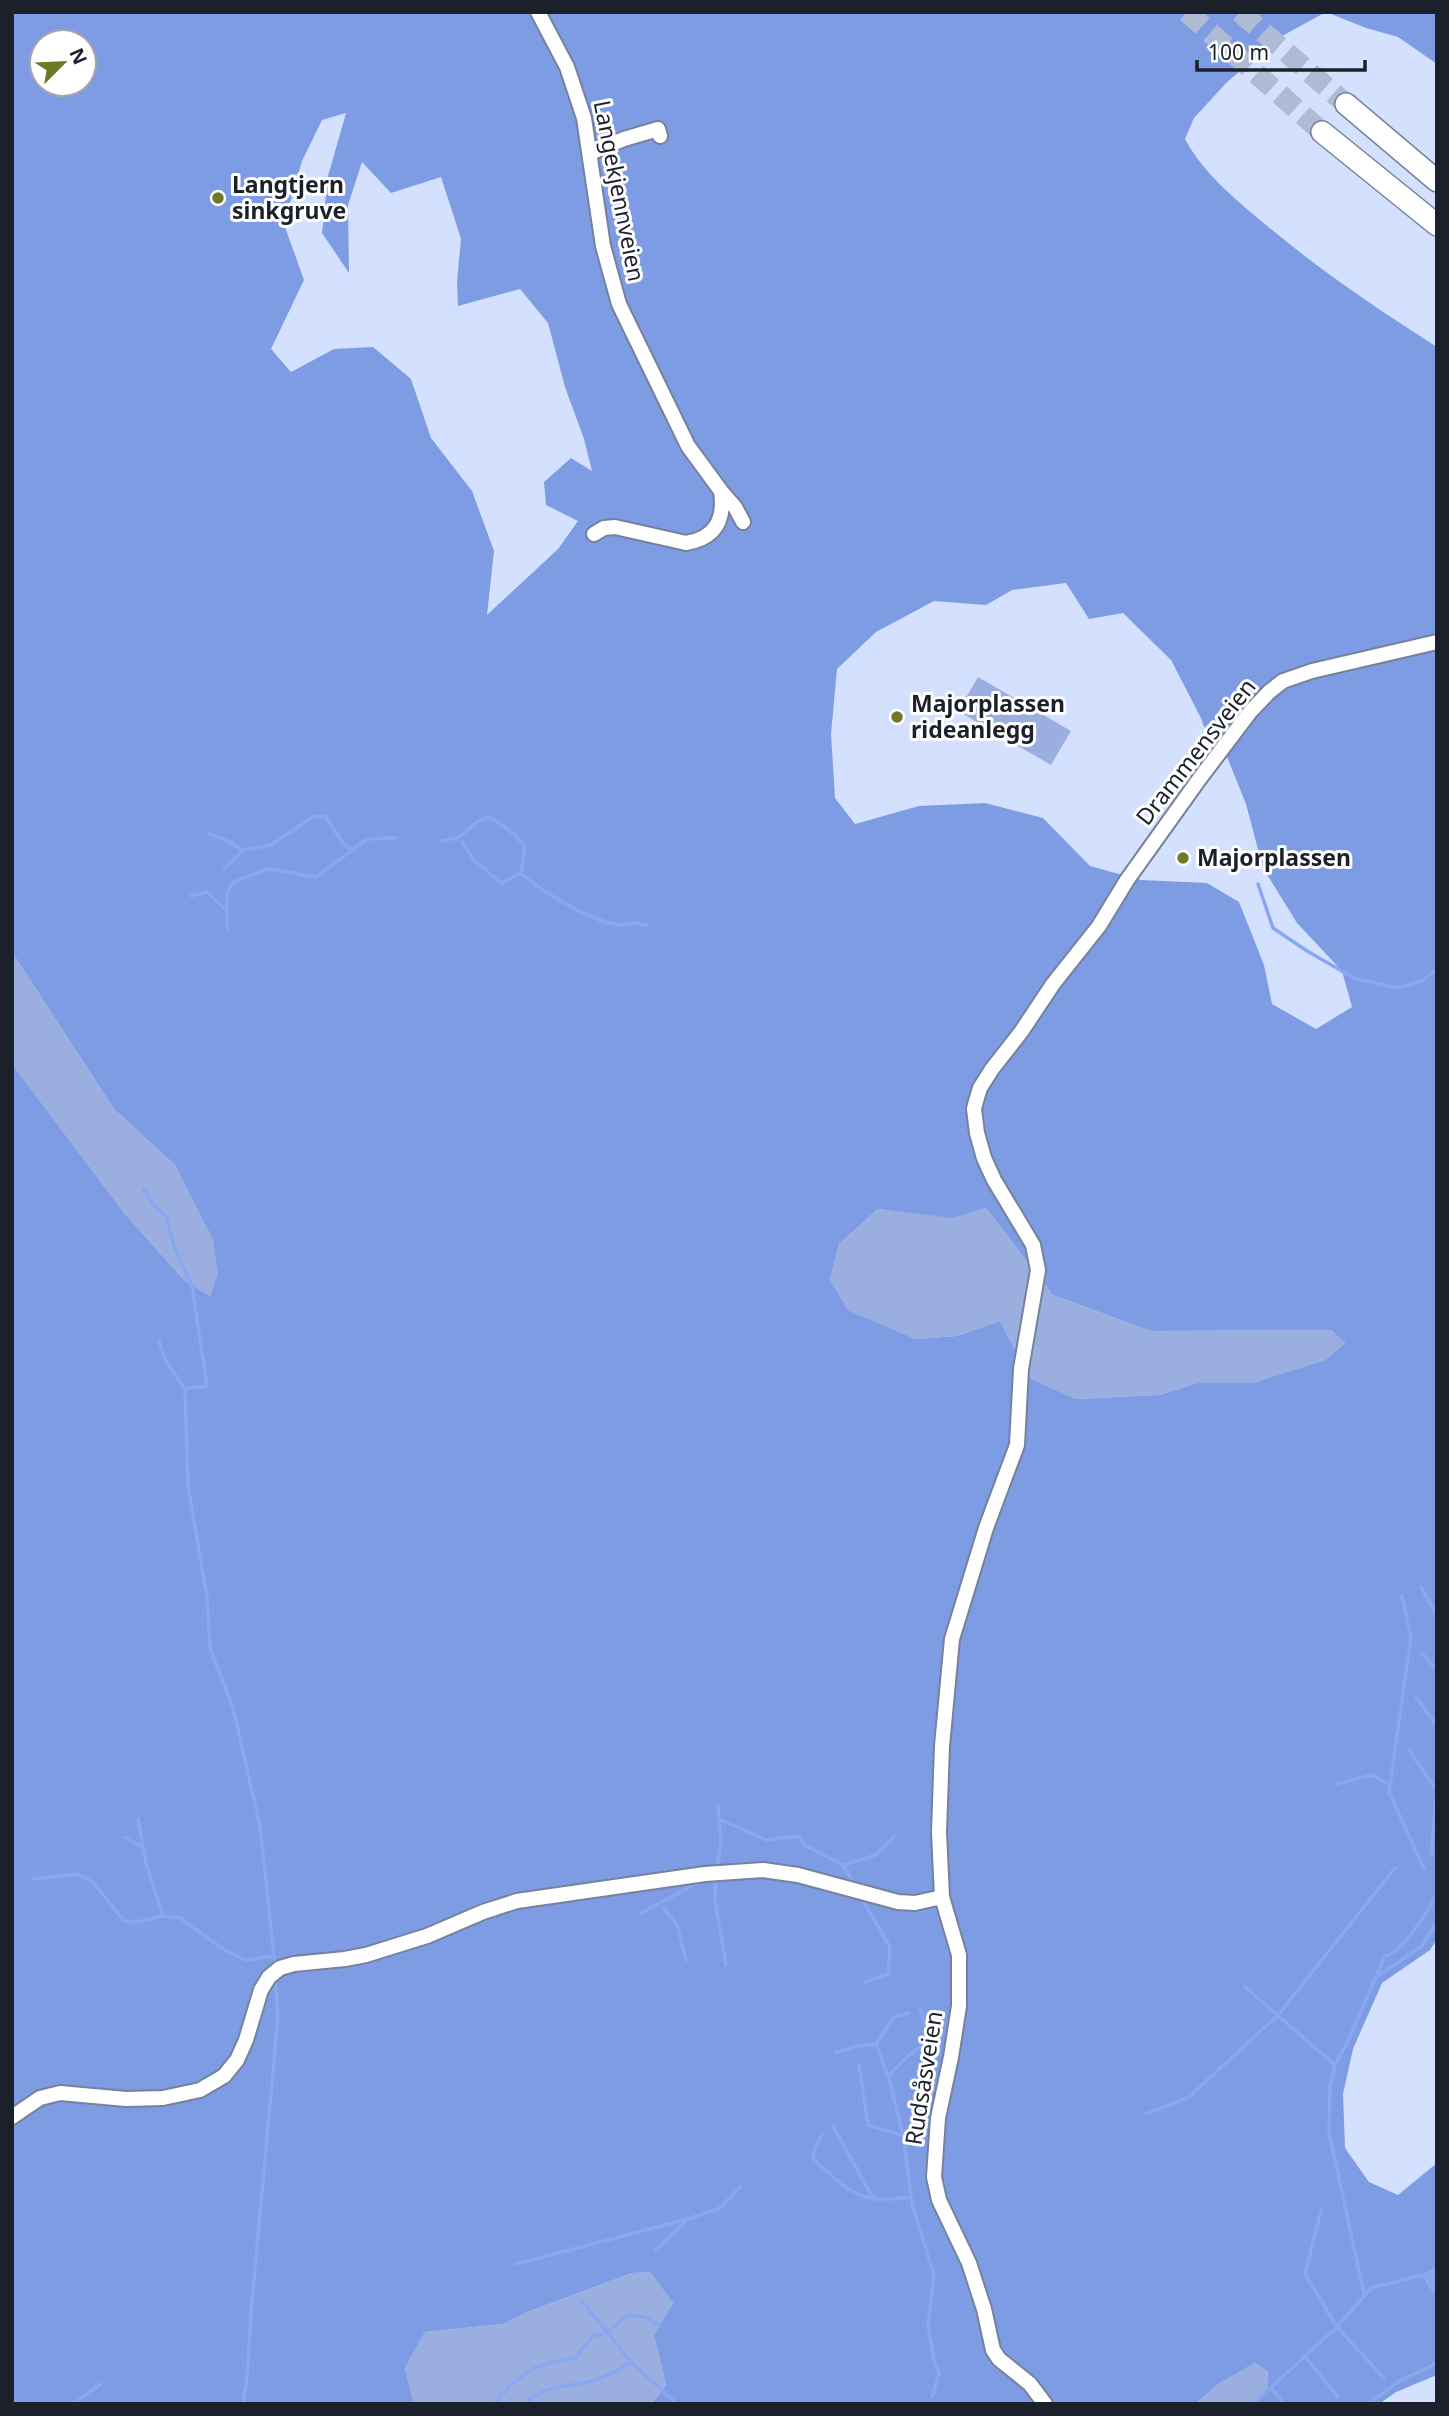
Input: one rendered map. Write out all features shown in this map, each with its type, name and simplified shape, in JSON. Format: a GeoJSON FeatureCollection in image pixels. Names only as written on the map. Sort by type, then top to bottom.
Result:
{"type":"FeatureCollection","features":[{"type":"Feature","properties":{"kind":"highway"},"geometry":{"type":"LineString","coordinates":[[1346,104],[1437,181]]}},
{"type":"Feature","properties":{"kind":"highway"},"geometry":{"type":"LineString","coordinates":[[1322,132],[1437,225]]}},
{"type":"Feature","properties":{"kind":"street","name":"Langekjennveien"},"geometry":{"type":"LineString","coordinates":[[538,12],[567,67],[584,118],[603,246],[619,304],[688,446],[735,507],[743,522]]}},
{"type":"Feature","properties":{"kind":"street"},"geometry":{"type":"LineString","coordinates":[[590,153],[658,129],[660,136]]}},
{"type":"Feature","properties":{"kind":"street"},"geometry":{"type":"LineString","coordinates":[[594,534],[604,528],[615,527],[686,543],[695,541],[713,531],[719,521],[722,510],[721,491]]}},
{"type":"Feature","properties":{"kind":"street","name":"Drammensveien"},"geometry":{"type":"LineString","coordinates":[[942,1897],[939,1801],[952,1639],[986,1528],[1017,1445],[1021,1369],[1038,1270],[1032,1245],[988,1168],[980,1146],[974,1110],[985,1078],[1099,926],[1127,880],[1200,778],[1250,712],[1276,686],[1292,677],[1312,671],[1437,642]]}},
{"type":"Feature","properties":{"kind":"street"},"geometry":{"type":"LineString","coordinates":[[12,2117],[40,2098],[60,2092],[126,2099],[163,2098],[200,2090],[224,2076],[237,2060],[261,1990],[269,1977],[280,1968],[366,1955],[427,1936],[483,1912],[524,1899],[612,1889],[705,1874],[763,1870],[784,1872],[898,1902],[915,1903],[942,1897]]}},
{"type":"Feature","properties":{"kind":"street","name":"Rudsåsveien"},"geometry":{"type":"LineString","coordinates":[[942,1897],[957,1943],[959,1980],[955,2031],[936,2130],[936,2191],[969,2263],[984,2309],[993,2350],[999,2359],[1030,2384],[1045,2404]]}},
{"type":"Feature","properties":{"kind":"shaded area"},"geometry":{"type":"Polygon","coordinates":[[[12,12],[1326,12],[1282,36],[1227,82],[1194,118],[1185,139],[1211,175],[1266,225],[1349,289],[1437,347],[1437,1939],[1430,1950],[1382,1983],[1353,2049],[1343,2094],[1345,2148],[1369,2182],[1398,2195],[1437,2163],[1437,2267],[1422,2275],[1431,2289],[1437,2292],[1437,2375],[1396,2392],[1379,2404],[1252,2404],[1267,2391],[1268,2372],[1255,2363],[1218,2384],[1195,2404],[652,2404],[666,2385],[654,2335],[673,2303],[650,2272],[632,2273],[530,2311],[503,2324],[425,2332],[405,2368],[414,2404],[12,2404],[12,1064],[125,1214],[184,1280],[210,1296],[218,1274],[213,1240],[175,1165],[114,1109],[12,952],[12,12]],[[346,113],[322,120],[302,161],[284,224],[304,280],[271,349],[291,372],[334,349],[373,347],[411,379],[431,438],[472,491],[494,551],[487,615],[558,549],[578,521],[546,505],[544,482],[571,458],[592,471],[584,439],[565,387],[548,323],[520,289],[458,306],[457,281],[461,239],[441,177],[391,193],[362,162],[348,205],[349,273],[322,233],[328,176],[346,113]],[[1066,583],[1012,590],[986,605],[934,601],[876,632],[837,669],[831,734],[835,798],[855,824],[919,806],[985,803],[1043,818],[1090,866],[1141,880],[1207,883],[1239,902],[1264,965],[1272,1004],[1316,1029],[1352,1007],[1342,971],[1297,923],[1263,868],[1246,804],[1221,742],[1216,744],[1203,725],[1171,660],[1123,613],[1089,619],[1066,583]],[[986,1208],[952,1218],[878,1209],[839,1244],[830,1279],[848,1310],[916,1339],[957,1336],[1000,1321],[1030,1378],[1076,1399],[1160,1395],[1197,1383],[1252,1383],[1325,1360],[1345,1343],[1331,1330],[1151,1331],[1053,1295],[986,1208]]]}},
{"type":"Feature","properties":{"kind":"shaded area"},"geometry":{"type":"Polygon","coordinates":[[[1326,12],[1437,12],[1437,64],[1398,37],[1326,12]]]}},
{"type":"Feature","properties":{"kind":"shaded area"},"geometry":{"type":"Polygon","coordinates":[[[978,677],[1071,731],[1051,765],[958,711],[978,677]]]}},
{"type":"Feature","properties":{"kind":"shaded area"},"geometry":{"type":"Polygon","coordinates":[[[12,952],[114,1109],[175,1165],[213,1240],[219,1274],[210,1296],[184,1280],[125,1214],[12,1064],[12,952]]]}},
{"type":"Feature","properties":{"kind":"shaded area"},"geometry":{"type":"Polygon","coordinates":[[[986,1208],[1053,1295],[1151,1331],[1331,1330],[1345,1343],[1325,1360],[1252,1383],[1197,1383],[1160,1395],[1076,1399],[1030,1378],[1000,1321],[957,1336],[916,1339],[848,1310],[830,1279],[839,1244],[878,1209],[952,1217],[986,1208]]]}},
{"type":"Feature","properties":{"kind":"shaded area"},"geometry":{"type":"Polygon","coordinates":[[[1437,2267],[1437,2292],[1431,2289],[1422,2275],[1437,2267]]]}},
{"type":"Feature","properties":{"kind":"shaded area"},"geometry":{"type":"Polygon","coordinates":[[[650,2272],[673,2303],[654,2335],[666,2385],[652,2404],[414,2404],[405,2368],[425,2332],[503,2324],[530,2311],[632,2273],[650,2272]]]}},
{"type":"Feature","properties":{"kind":"shaded area"},"geometry":{"type":"Polygon","coordinates":[[[1255,2363],[1268,2372],[1267,2391],[1252,2404],[1195,2404],[1218,2384],[1255,2363]]]}},
{"type":"Feature","properties":{"kind":"waterway"},"geometry":{"type":"LineString","coordinates":[[224,869],[243,850],[271,845],[313,817],[325,816],[345,846],[353,850]]}},
{"type":"Feature","properties":{"kind":"waterway"},"geometry":{"type":"LineString","coordinates":[[442,841],[459,837],[477,822],[490,817],[514,834],[525,846],[521,873]]}},
{"type":"Feature","properties":{"kind":"waterway"},"geometry":{"type":"LineString","coordinates":[[210,834],[242,850]]}},
{"type":"Feature","properties":{"kind":"waterway"},"geometry":{"type":"LineString","coordinates":[[227,929],[227,893],[233,882],[268,869],[316,877],[367,839],[396,838]]}},
{"type":"Feature","properties":{"kind":"waterway"},"geometry":{"type":"LineString","coordinates":[[462,842],[474,860],[501,883],[521,873],[552,896],[590,916],[618,925],[646,925]]}},
{"type":"Feature","properties":{"kind":"waterway"},"geometry":{"type":"LineString","coordinates":[[1258,884],[1273,928],[1356,979],[1398,988],[1422,981],[1437,969]]}},
{"type":"Feature","properties":{"kind":"waterway"},"geometry":{"type":"LineString","coordinates":[[191,896],[207,892],[226,910]]}},
{"type":"Feature","properties":{"kind":"waterway"},"geometry":{"type":"LineString","coordinates":[[143,1189],[154,1206],[166,1216],[175,1249],[192,1286],[207,1386],[185,1389],[188,1486],[207,1597],[210,1648],[233,1708],[260,1826],[275,1965]]}},
{"type":"Feature","properties":{"kind":"waterway"},"geometry":{"type":"LineString","coordinates":[[159,1341],[165,1360],[185,1389]]}},
{"type":"Feature","properties":{"kind":"waterway"},"geometry":{"type":"LineString","coordinates":[[1421,1587],[1437,1616]]}},
{"type":"Feature","properties":{"kind":"waterway"},"geometry":{"type":"LineString","coordinates":[[1402,1596],[1411,1637],[1389,1792],[1424,1869]]}},
{"type":"Feature","properties":{"kind":"waterway"},"geometry":{"type":"LineString","coordinates":[[1422,1653],[1437,1671]]}},
{"type":"Feature","properties":{"kind":"waterway"},"geometry":{"type":"LineString","coordinates":[[1416,1697],[1437,1726]]}},
{"type":"Feature","properties":{"kind":"waterway"},"geometry":{"type":"LineString","coordinates":[[1409,1750],[1435,1788]]}},
{"type":"Feature","properties":{"kind":"waterway"},"geometry":{"type":"LineString","coordinates":[[1336,1784],[1372,1775],[1390,1785]]}},
{"type":"Feature","properties":{"kind":"waterway"},"geometry":{"type":"LineString","coordinates":[[1431,1855],[1437,1787]]}},
{"type":"Feature","properties":{"kind":"waterway"},"geometry":{"type":"LineString","coordinates":[[717,1869],[721,1842],[718,1805]]}},
{"type":"Feature","properties":{"kind":"waterway"},"geometry":{"type":"LineString","coordinates":[[138,1819],[146,1863],[163,1916],[180,1918],[223,1949],[245,1960],[274,1956]]}},
{"type":"Feature","properties":{"kind":"waterway"},"geometry":{"type":"LineString","coordinates":[[719,1819],[766,1840],[798,1836],[805,1845],[843,1865],[856,1887]]}},
{"type":"Feature","properties":{"kind":"waterway"},"geometry":{"type":"LineString","coordinates":[[844,1865],[876,1855],[895,1836]]}},
{"type":"Feature","properties":{"kind":"waterway"},"geometry":{"type":"LineString","coordinates":[[125,1837],[143,1848]]}},
{"type":"Feature","properties":{"kind":"waterway"},"geometry":{"type":"LineString","coordinates":[[1146,2114],[1189,2097],[1278,2015],[1395,1868]]}},
{"type":"Feature","properties":{"kind":"waterway"},"geometry":{"type":"LineString","coordinates":[[33,1879],[77,1874],[93,1882],[124,1921],[137,1922],[163,1916]]}},
{"type":"Feature","properties":{"kind":"waterway"},"geometry":{"type":"LineString","coordinates":[[716,1877],[715,1900],[726,1965]]}},
{"type":"Feature","properties":{"kind":"waterway"},"geometry":{"type":"LineString","coordinates":[[641,1913],[701,1881]]}},
{"type":"Feature","properties":{"kind":"waterway"},"geometry":{"type":"LineString","coordinates":[[1364,2294],[1329,2132],[1330,2087],[1335,2065],[1385,1956],[1407,1940],[1437,1895]]}},
{"type":"Feature","properties":{"kind":"waterway"},"geometry":{"type":"LineString","coordinates":[[861,1897],[890,1947],[888,1974],[865,1982]]}},
{"type":"Feature","properties":{"kind":"waterway"},"geometry":{"type":"LineString","coordinates":[[663,1907],[677,1925],[686,1960]]}},
{"type":"Feature","properties":{"kind":"waterway"},"geometry":{"type":"LineString","coordinates":[[1378,1976],[1422,1946],[1437,1922]]}},
{"type":"Feature","properties":{"kind":"waterway"},"geometry":{"type":"LineString","coordinates":[[243,2404],[278,2018],[275,1976]]}},
{"type":"Feature","properties":{"kind":"waterway"},"geometry":{"type":"LineString","coordinates":[[1245,1987],[1335,2065]]}},
{"type":"Feature","properties":{"kind":"waterway"},"geometry":{"type":"LineString","coordinates":[[890,2074],[930,2040],[920,2009]]}},
{"type":"Feature","properties":{"kind":"waterway"},"geometry":{"type":"LineString","coordinates":[[876,2044],[894,2017],[909,2013]]}},
{"type":"Feature","properties":{"kind":"waterway"},"geometry":{"type":"LineString","coordinates":[[876,2044],[890,2082],[903,2135],[912,2204],[934,2275],[928,2325],[934,2361],[939,2373],[932,2397]]}},
{"type":"Feature","properties":{"kind":"waterway"},"geometry":{"type":"LineString","coordinates":[[835,2053],[857,2046],[876,2044]]}},
{"type":"Feature","properties":{"kind":"waterway"},"geometry":{"type":"LineString","coordinates":[[859,2065],[868,2125],[902,2135]]}},
{"type":"Feature","properties":{"kind":"waterway"},"geometry":{"type":"LineString","coordinates":[[833,2126],[874,2200]]}},
{"type":"Feature","properties":{"kind":"waterway"},"geometry":{"type":"LineString","coordinates":[[822,2135],[813,2159],[846,2188],[878,2199],[911,2197]]}},
{"type":"Feature","properties":{"kind":"waterway"},"geometry":{"type":"LineString","coordinates":[[516,2264],[688,2219],[720,2208],[740,2187]]}},
{"type":"Feature","properties":{"kind":"waterway"},"geometry":{"type":"LineString","coordinates":[[1321,2210],[1305,2274],[1337,2327],[1384,2378]]}},
{"type":"Feature","properties":{"kind":"waterway"},"geometry":{"type":"LineString","coordinates":[[655,2251],[686,2221]]}},
{"type":"Feature","properties":{"kind":"waterway"},"geometry":{"type":"LineString","coordinates":[[1253,2404],[1337,2327],[1371,2288],[1422,2275]]}},
{"type":"Feature","properties":{"kind":"waterway"},"geometry":{"type":"LineString","coordinates":[[581,2300],[631,2362],[677,2404]]}},
{"type":"Feature","properties":{"kind":"waterway"},"geometry":{"type":"LineString","coordinates":[[494,2404],[512,2384],[529,2371],[549,2363],[575,2358],[593,2336],[606,2333],[628,2315],[644,2317],[660,2325]]}},
{"type":"Feature","properties":{"kind":"waterway"},"geometry":{"type":"LineString","coordinates":[[1304,2355],[1338,2397]]}},
{"type":"Feature","properties":{"kind":"waterway"},"geometry":{"type":"LineString","coordinates":[[528,2404],[530,2399],[548,2390],[599,2379],[631,2362]]}},
{"type":"Feature","properties":{"kind":"waterway"},"geometry":{"type":"LineString","coordinates":[[1368,2404],[1398,2382],[1437,2363]]}},
{"type":"Feature","properties":{"kind":"waterway"},"geometry":{"type":"LineString","coordinates":[[72,2404],[101,2384]]}},
{"type":"Feature","properties":{"kind":"waterway"},"geometry":{"type":"LineString","coordinates":[[1271,2388],[1285,2404]]}},
{"type":"Feature","properties":{"kind":"tunnel"},"geometry":{"type":"LineString","coordinates":[[1187,12],[1322,132]]}},
{"type":"Feature","properties":{"kind":"tunnel"},"geometry":{"type":"LineString","coordinates":[[1240,12],[1346,104]]}},
{"type":"Feature","properties":{"kind":"place","name":"Langtjern sinkgruve"},"geometry":{"type":"Point","coordinates":[218,198]}},
{"type":"Feature","properties":{"kind":"place","name":"Majorplassen rideanlegg"},"geometry":{"type":"Point","coordinates":[897,717]}},
{"type":"Feature","properties":{"kind":"place","name":"Majorplassen"},"geometry":{"type":"Point","coordinates":[1183,858]}}]}
